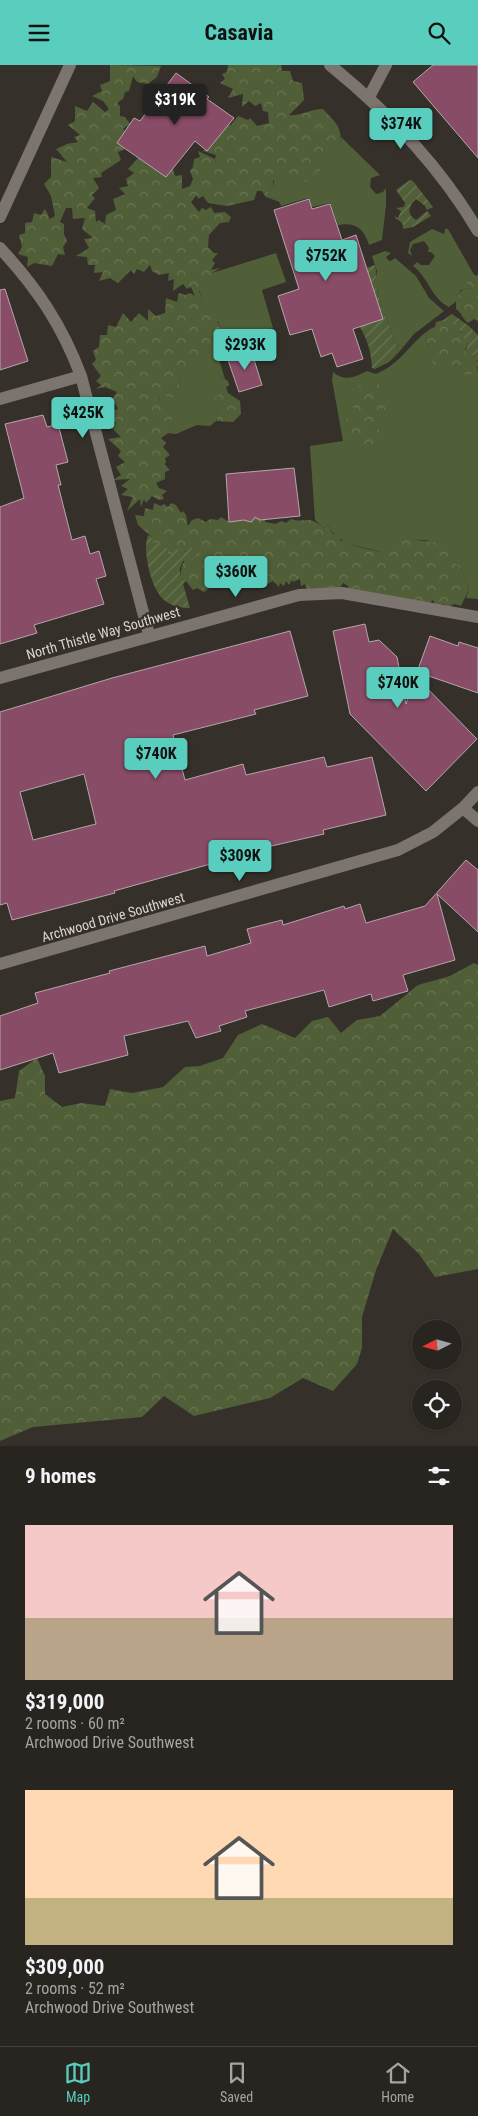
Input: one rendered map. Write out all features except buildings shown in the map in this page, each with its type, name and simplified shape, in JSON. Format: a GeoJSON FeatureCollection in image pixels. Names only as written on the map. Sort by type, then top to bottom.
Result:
{"type":"FeatureCollection","features":[{"type":"Feature","properties":{"kind":"street"},"geometry":{"type":"LineString","coordinates":[[0,217],[70,65]]}},
{"type":"Feature","properties":{"kind":"street"},"geometry":{"type":"LineString","coordinates":[[330,65],[369,97],[423,154],[441,176],[478,231]]}},
{"type":"Feature","properties":{"kind":"street"},"geometry":{"type":"LineString","coordinates":[[369,97],[386,65]]}},
{"type":"Feature","properties":{"kind":"street"},"geometry":{"type":"LineString","coordinates":[[0,248],[27,277],[70,345],[81,376],[149,635]]}},
{"type":"Feature","properties":{"kind":"street"},"geometry":{"type":"LineString","coordinates":[[0,399],[81,376]]}},
{"type":"Feature","properties":{"kind":"street","name":"North Thistle Way Southwest"},"geometry":{"type":"LineString","coordinates":[[0,678],[149,635],[299,595],[342,593],[478,617]]}},
{"type":"Feature","properties":{"kind":"street","name":"Archwood Drive Southwest"},"geometry":{"type":"LineString","coordinates":[[0,964],[398,850],[433,832],[463,808],[478,792]]}},
{"type":"Feature","properties":{"kind":"street"},"geometry":{"type":"LineString","coordinates":[[463,808],[478,821]]}},
{"type":"Feature","properties":{"kind":"green space"},"geometry":{"type":"Polygon","coordinates":[[[110,65],[161,66],[157,77],[148,84],[137,82],[133,76],[129,91],[125,92],[123,99],[117,103],[120,106],[120,116],[125,117],[130,124],[123,129],[130,136],[128,148],[118,152],[121,160],[101,173],[102,177],[93,178],[99,188],[92,195],[95,198],[87,208],[95,211],[96,222],[99,220],[105,224],[106,215],[116,210],[113,199],[125,194],[119,188],[128,186],[126,179],[134,173],[128,169],[139,157],[164,167],[168,175],[173,168],[175,176],[182,175],[182,189],[190,186],[193,179],[190,171],[193,167],[194,159],[200,157],[198,151],[215,159],[216,155],[203,151],[227,120],[230,126],[238,116],[248,120],[250,118],[257,126],[269,123],[268,112],[263,111],[261,103],[255,106],[249,101],[242,107],[243,94],[228,98],[233,89],[220,83],[225,79],[222,74],[227,72],[228,65],[281,65],[282,71],[290,71],[293,81],[302,83],[304,100],[289,115],[323,109],[339,128],[341,137],[340,142],[337,143],[337,148],[332,153],[332,157],[325,158],[320,165],[320,172],[315,173],[315,177],[309,176],[306,182],[301,180],[295,182],[294,177],[289,179],[286,173],[279,169],[275,174],[277,178],[273,181],[274,187],[268,191],[270,197],[278,199],[280,202],[266,197],[262,191],[257,191],[254,200],[227,206],[208,203],[203,196],[198,199],[197,195],[191,202],[199,212],[202,208],[206,210],[211,207],[214,213],[225,212],[231,217],[229,222],[220,223],[209,235],[208,247],[214,253],[218,253],[212,260],[215,263],[211,270],[220,268],[212,273],[212,278],[208,280],[213,290],[199,290],[202,300],[206,297],[207,304],[213,304],[213,310],[220,310],[218,315],[222,320],[217,322],[221,329],[218,330],[220,337],[214,338],[216,343],[210,345],[211,349],[203,350],[201,356],[195,357],[188,371],[180,376],[179,387],[175,391],[176,398],[160,395],[159,402],[169,409],[169,415],[173,417],[171,421],[176,428],[161,438],[166,443],[163,447],[170,455],[165,458],[166,463],[164,464],[170,470],[165,472],[165,479],[156,483],[159,488],[167,491],[162,495],[164,499],[159,500],[152,496],[146,503],[144,499],[141,507],[140,499],[127,511],[133,497],[121,495],[128,489],[121,486],[130,479],[113,480],[121,475],[116,467],[125,462],[118,456],[121,451],[108,439],[121,437],[110,426],[116,424],[108,412],[118,409],[112,399],[117,392],[105,387],[96,389],[101,385],[96,381],[101,376],[92,364],[96,360],[93,351],[99,347],[100,335],[107,335],[108,325],[116,327],[123,313],[131,322],[139,313],[148,321],[148,309],[156,316],[165,313],[166,298],[177,302],[179,293],[185,295],[190,293],[195,296],[191,287],[187,289],[183,284],[173,291],[174,279],[168,281],[169,273],[159,275],[152,271],[150,265],[144,272],[137,269],[134,274],[131,270],[118,283],[110,278],[99,281],[103,272],[94,273],[95,265],[88,265],[87,257],[76,256],[89,248],[84,239],[93,238],[82,229],[85,218],[73,219],[72,208],[66,208],[60,222],[64,224],[64,234],[67,241],[63,247],[65,255],[58,254],[52,266],[34,263],[27,267],[28,257],[18,254],[22,247],[19,235],[25,233],[25,223],[32,222],[34,213],[41,215],[45,209],[50,219],[55,216],[51,196],[44,184],[51,177],[51,157],[67,162],[56,149],[78,142],[74,137],[80,135],[68,125],[75,121],[75,106],[87,111],[93,102],[105,112],[109,109],[103,101],[92,96],[102,91],[100,85],[110,81],[110,65]]]}},
{"type":"Feature","properties":{"kind":"green space"},"geometry":{"type":"Polygon","coordinates":[[[341,137],[380,175],[371,178],[370,187],[376,194],[383,192],[386,188],[382,240],[369,245],[358,227],[349,224],[338,225],[330,203],[312,207],[308,198],[281,206],[278,199],[270,197],[268,191],[274,187],[274,174],[279,168],[294,177],[315,173],[325,157],[337,148],[337,143],[340,142],[341,137]]]}},
{"type":"Feature","properties":{"kind":"green space"},"geometry":{"type":"Polygon","coordinates":[[[410,180],[413,181],[433,207],[427,210],[416,199],[409,210],[411,216],[416,220],[427,211],[431,216],[413,227],[403,229],[401,223],[394,216],[398,218],[401,211],[396,208],[404,207],[405,203],[396,190],[410,180]]]}},
{"type":"Feature","properties":{"kind":"green space"},"geometry":{"type":"Polygon","coordinates":[[[432,229],[444,234],[445,229],[448,229],[473,273],[468,276],[471,288],[460,291],[461,294],[458,294],[458,300],[449,307],[438,298],[423,276],[413,266],[417,262],[421,265],[429,265],[435,256],[428,252],[429,248],[424,241],[413,244],[410,250],[412,256],[408,253],[410,242],[432,229]]]}},
{"type":"Feature","properties":{"kind":"green space"},"geometry":{"type":"Polygon","coordinates":[[[385,251],[391,253],[386,257],[388,260],[391,261],[395,258],[416,276],[429,298],[444,311],[414,334],[399,352],[385,314],[382,312],[375,282],[377,271],[372,256],[385,251]]]}},
{"type":"Feature","properties":{"kind":"green space"},"geometry":{"type":"Polygon","coordinates":[[[276,253],[286,282],[262,290],[273,328],[215,347],[225,379],[220,376],[220,394],[212,409],[219,412],[216,421],[210,426],[197,425],[176,434],[167,433],[175,428],[159,402],[160,394],[175,391],[179,387],[180,376],[210,342],[218,329],[221,329],[213,310],[202,300],[199,289],[212,273],[276,253]]]}},
{"type":"Feature","properties":{"kind":"green space"},"geometry":{"type":"Polygon","coordinates":[[[375,265],[376,285],[382,305],[382,312],[385,314],[399,352],[389,362],[375,369],[372,368],[369,346],[360,327],[383,319],[366,268],[375,265]]]}},
{"type":"Feature","properties":{"kind":"green space"},"geometry":{"type":"Polygon","coordinates":[[[473,273],[476,276],[478,275],[478,321],[474,319],[468,323],[456,309],[456,298],[463,289],[470,288],[466,280],[473,273]]]}},
{"type":"Feature","properties":{"kind":"green space"},"geometry":{"type":"Polygon","coordinates":[[[452,314],[478,335],[478,360],[475,361],[474,356],[469,353],[465,354],[468,342],[461,336],[461,332],[456,328],[453,329],[454,324],[442,321],[452,314]]]}},
{"type":"Feature","properties":{"kind":"green space"},"geometry":{"type":"Polygon","coordinates":[[[444,320],[454,324],[468,342],[465,350],[474,356],[476,361],[478,360],[477,372],[467,375],[460,374],[455,365],[448,369],[442,362],[433,365],[432,354],[428,348],[426,336],[430,329],[435,327],[436,322],[444,320]]]}},
{"type":"Feature","properties":{"kind":"green space"},"geometry":{"type":"Polygon","coordinates":[[[430,329],[426,336],[428,348],[442,362],[477,372],[478,367],[478,599],[466,598],[469,589],[460,565],[452,562],[439,541],[405,540],[380,552],[344,542],[338,538],[328,525],[324,528],[315,520],[310,446],[343,441],[332,380],[333,372],[346,378],[354,377],[367,371],[376,374],[392,365],[430,329]]]}},
{"type":"Feature","properties":{"kind":"green space"},"geometry":{"type":"Polygon","coordinates":[[[220,376],[228,381],[229,385],[226,387],[228,393],[240,401],[241,414],[233,422],[216,421],[219,412],[212,410],[214,398],[220,394],[213,388],[215,377],[220,376]]]}},
{"type":"Feature","properties":{"kind":"green space"},"geometry":{"type":"Polygon","coordinates":[[[377,383],[387,393],[388,403],[384,412],[373,415],[377,421],[381,436],[373,445],[361,449],[345,439],[343,428],[345,420],[359,415],[353,407],[351,396],[361,384],[377,383]]]}},
{"type":"Feature","properties":{"kind":"green space"},"geometry":{"type":"Polygon","coordinates":[[[154,503],[161,506],[164,504],[168,507],[171,503],[176,505],[181,513],[183,511],[186,515],[188,526],[192,520],[198,518],[206,522],[210,519],[218,520],[221,517],[229,522],[245,521],[249,517],[266,519],[265,522],[276,524],[281,521],[286,523],[291,519],[310,520],[324,528],[328,525],[333,534],[337,535],[341,541],[348,540],[352,545],[380,552],[383,546],[392,545],[398,539],[439,541],[450,551],[452,562],[460,565],[469,589],[461,606],[454,604],[448,607],[443,604],[436,606],[433,600],[430,603],[348,590],[348,586],[343,583],[340,588],[317,593],[312,588],[308,593],[305,584],[301,586],[300,579],[293,582],[292,580],[289,585],[286,581],[284,586],[280,583],[279,587],[273,581],[267,584],[264,576],[257,579],[255,572],[247,573],[247,563],[241,567],[238,566],[232,571],[225,566],[220,569],[216,568],[214,563],[208,570],[211,575],[207,578],[211,587],[204,592],[197,588],[193,590],[186,581],[180,578],[184,563],[197,553],[193,549],[169,556],[150,542],[152,537],[138,525],[135,515],[144,516],[145,508],[153,510],[154,503]]]}},
{"type":"Feature","properties":{"kind":"green space"},"geometry":{"type":"Polygon","coordinates":[[[148,535],[152,537],[151,542],[158,543],[159,548],[166,546],[169,556],[177,549],[182,552],[187,551],[190,546],[197,553],[207,555],[204,559],[196,556],[189,562],[183,561],[180,568],[180,578],[186,581],[183,584],[190,608],[173,605],[159,595],[152,579],[147,559],[146,542],[148,535]]]}},
{"type":"Feature","properties":{"kind":"green space"},"geometry":{"type":"Polygon","coordinates":[[[474,963],[478,965],[478,1269],[435,1277],[419,1254],[393,1229],[376,1270],[362,1317],[362,1348],[357,1364],[333,1391],[303,1378],[270,1398],[194,1416],[164,1396],[142,1417],[33,1427],[0,1441],[0,1101],[15,1098],[19,1071],[37,1058],[45,1076],[45,1094],[62,1107],[81,1103],[105,1106],[110,1089],[132,1093],[163,1087],[185,1067],[200,1066],[223,1058],[238,1035],[262,1024],[295,1038],[312,1021],[328,1017],[341,1033],[357,1020],[380,1016],[418,985],[450,976],[474,963]]]}}]}
